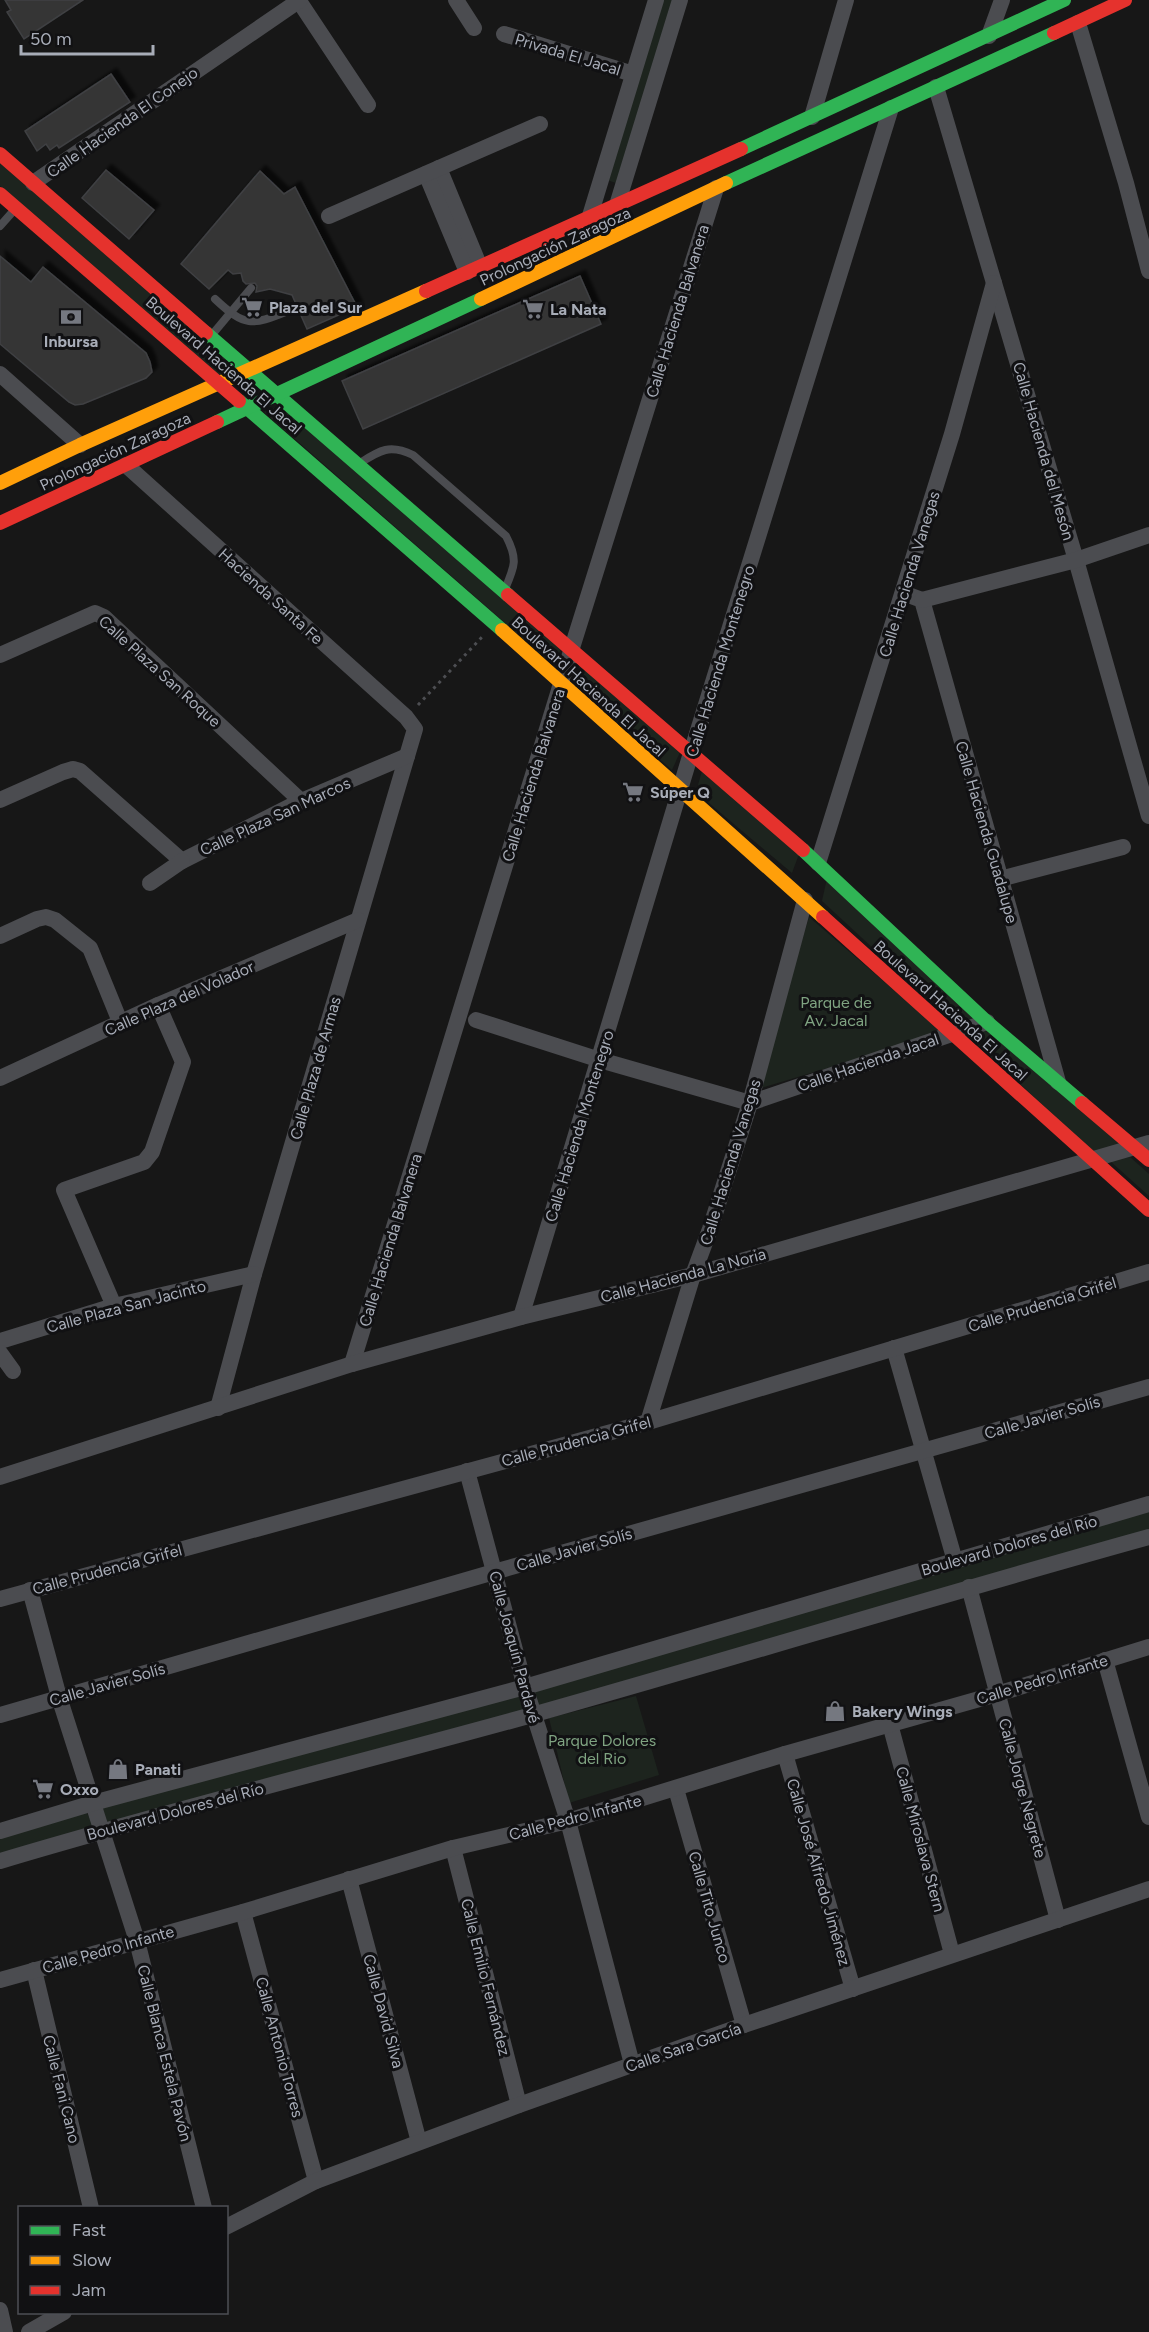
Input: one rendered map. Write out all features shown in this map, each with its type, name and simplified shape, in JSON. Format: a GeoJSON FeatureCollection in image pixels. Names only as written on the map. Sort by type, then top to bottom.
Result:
{"type":"FeatureCollection","features":[{"type":"Feature","properties":{"kind":"main road","name":"Prolongación Zaragoza"},"geometry":{"type":"LineString","coordinates":[[0,483],[80,445],[589,219],[1064,0]]}},
{"type":"Feature","properties":{"kind":"main road","name":"Prolongación Zaragoza"},"geometry":{"type":"LineString","coordinates":[[0,523],[716,188],[1125,0]]}},
{"type":"Feature","properties":{"kind":"main road","name":"Boulevard Hacienda El Jacal"},"geometry":{"type":"LineString","coordinates":[[0,154],[818,863],[987,1022],[1059,1083],[1142,1145],[1149,1160]]}},
{"type":"Feature","properties":{"kind":"main road","name":"Boulevard Hacienda El Jacal"},"geometry":{"type":"LineString","coordinates":[[0,194],[495,623],[1149,1210]]}},
{"type":"Feature","properties":{"kind":"street"},"geometry":{"type":"LineString","coordinates":[[456,0],[474,28]]}},
{"type":"Feature","properties":{"kind":"street"},"geometry":{"type":"LineString","coordinates":[[589,219],[656,0]]}},
{"type":"Feature","properties":{"kind":"street"},"geometry":{"type":"LineString","coordinates":[[617,205],[680,0]]}},
{"type":"Feature","properties":{"kind":"street"},"geometry":{"type":"LineString","coordinates":[[812,117],[846,0]]}},
{"type":"Feature","properties":{"kind":"street"},"geometry":{"type":"LineString","coordinates":[[989,36],[1002,0]]}},
{"type":"Feature","properties":{"kind":"street"},"geometry":{"type":"LineString","coordinates":[[300,1],[368,105]]}},
{"type":"Feature","properties":{"kind":"street","name":"Calle Hacienda El Conejo"},"geometry":{"type":"LineString","coordinates":[[33,183],[300,1]]}},
{"type":"Feature","properties":{"kind":"street"},"geometry":{"type":"LineString","coordinates":[[1078,23],[1126,183],[1149,271]]}},
{"type":"Feature","properties":{"kind":"street","name":"Privada El Jacal"},"geometry":{"type":"LineString","coordinates":[[504,34],[633,74]]}},
{"type":"Feature","properties":{"kind":"street","name":"Calle Hacienda del Mesón"},"geometry":{"type":"LineString","coordinates":[[936,87],[1149,816]]}},
{"type":"Feature","properties":{"kind":"street","name":"Calle Hacienda Montenegro"},"geometry":{"type":"LineString","coordinates":[[521,1317],[691,753],[891,108]]}},
{"type":"Feature","properties":{"kind":"street"},"geometry":{"type":"LineString","coordinates":[[329,216],[540,124]]}},
{"type":"Feature","properties":{"kind":"street"},"geometry":{"type":"LineString","coordinates":[[604,169],[626,176]]}},
{"type":"Feature","properties":{"kind":"street"},"geometry":{"type":"LineString","coordinates":[[432,171],[474,269]]}},
{"type":"Feature","properties":{"kind":"street","name":"Calle Hacienda Balvanera"},"geometry":{"type":"LineString","coordinates":[[352,1364],[716,188]]}},
{"type":"Feature","properties":{"kind":"street","name":"Calle Hacienda Vanegas"},"geometry":{"type":"LineString","coordinates":[[818,863],[903,593],[995,283]]}},
{"type":"Feature","properties":{"kind":"street"},"geometry":{"type":"LineString","coordinates":[[0,374],[80,445]]}},
{"type":"Feature","properties":{"kind":"street","name":"Hacienda Santa Fe"},"geometry":{"type":"LineString","coordinates":[[126,465],[411,723]]}},
{"type":"Feature","properties":{"kind":"street"},"geometry":{"type":"LineString","coordinates":[[903,593],[922,600],[1076,560],[1149,535]]}},
{"type":"Feature","properties":{"kind":"street","name":"Calle Hacienda Guadalupe"},"geometry":{"type":"LineString","coordinates":[[922,600],[1059,1083]]}},
{"type":"Feature","properties":{"kind":"street","name":"Calle Plaza San Roque"},"geometry":{"type":"LineString","coordinates":[[0,655],[95,613],[104,617],[301,801]]}},
{"type":"Feature","properties":{"kind":"street","name":"Calle Plaza de Armas"},"geometry":{"type":"LineString","coordinates":[[218,1408],[254,1274],[407,756],[411,723]]}},
{"type":"Feature","properties":{"kind":"street","name":"Calle Plaza San Marcos"},"geometry":{"type":"LineString","coordinates":[[0,800],[63,772],[80,771],[182,861],[301,801],[407,756]]}},
{"type":"Feature","properties":{"kind":"street"},"geometry":{"type":"LineString","coordinates":[[1000,879],[1123,848]]}},
{"type":"Feature","properties":{"kind":"street"},"geometry":{"type":"LineString","coordinates":[[150,883],[182,861]]}},
{"type":"Feature","properties":{"kind":"street","name":"Calle Hacienda Vanegas"},"geometry":{"type":"LineString","coordinates":[[648,1422],[693,1275],[750,1103],[805,900]]}},
{"type":"Feature","properties":{"kind":"street"},"geometry":{"type":"LineString","coordinates":[[0,936],[37,918],[46,917],[55,920],[90,948],[121,1024]]}},
{"type":"Feature","properties":{"kind":"street","name":"Calle Plaza del Volador"},"geometry":{"type":"LineString","coordinates":[[0,1078],[158,1005],[358,920]]}},
{"type":"Feature","properties":{"kind":"street"},"geometry":{"type":"LineString","coordinates":[[114,1306],[64,1191],[144,1162],[152,1152],[183,1062],[158,1005]]}},
{"type":"Feature","properties":{"kind":"street"},"geometry":{"type":"LineString","coordinates":[[476,1020],[600,1060],[750,1103]]}},
{"type":"Feature","properties":{"kind":"street","name":"Calle Hacienda Jacal"},"geometry":{"type":"LineString","coordinates":[[750,1103],[987,1022]]}},
{"type":"Feature","properties":{"kind":"street","name":"Calle Hacienda La Noria"},"geometry":{"type":"LineString","coordinates":[[0,1477],[352,1364],[521,1317],[693,1275],[1142,1145]]}},
{"type":"Feature","properties":{"kind":"street","name":"Calle Prudencia Grifel"},"geometry":{"type":"LineString","coordinates":[[0,1599],[648,1422],[1149,1272]]}},
{"type":"Feature","properties":{"kind":"street","name":"Calle Plaza San Jacinto"},"geometry":{"type":"LineString","coordinates":[[0,1341],[114,1306],[254,1274]]}},
{"type":"Feature","properties":{"kind":"street"},"geometry":{"type":"LineString","coordinates":[[894,1348],[955,1561]]}},
{"type":"Feature","properties":{"kind":"street"},"geometry":{"type":"LineString","coordinates":[[0,1353],[13,1371]]}},
{"type":"Feature","properties":{"kind":"street","name":"Calle Javier Solís"},"geometry":{"type":"LineString","coordinates":[[0,1714],[1149,1387]]}},
{"type":"Feature","properties":{"kind":"street","name":"Calle Joaquín Pardavé"},"geometry":{"type":"LineString","coordinates":[[467,1471],[532,1714],[568,1821],[633,2064]]}},
{"type":"Feature","properties":{"kind":"street","name":"Boulevard Dolores del Río"},"geometry":{"type":"LineString","coordinates":[[0,1831],[93,1803],[525,1687],[1149,1504]]}},
{"type":"Feature","properties":{"kind":"street","name":"Boulevard Dolores del Río"},"geometry":{"type":"LineString","coordinates":[[0,1861],[642,1683],[1149,1537]]}},
{"type":"Feature","properties":{"kind":"street"},"geometry":{"type":"LineString","coordinates":[[870,1586],[877,1614]]}},
{"type":"Feature","properties":{"kind":"street","name":"Calle Jorge Negrete"},"geometry":{"type":"LineString","coordinates":[[969,1587],[1058,1920]]}},
{"type":"Feature","properties":{"kind":"street","name":"Calle Blanca Estela Pavón"},"geometry":{"type":"LineString","coordinates":[[30,1590],[59,1697],[137,1941],[203,2206]]}},
{"type":"Feature","properties":{"kind":"street","name":"Calle Pedro Infante"},"geometry":{"type":"LineString","coordinates":[[0,1980],[243,1912],[453,1848],[568,1821],[785,1754],[997,1694],[1149,1647]]}},
{"type":"Feature","properties":{"kind":"street"},"geometry":{"type":"LineString","coordinates":[[634,1655],[642,1683]]}},
{"type":"Feature","properties":{"kind":"street"},"geometry":{"type":"LineString","coordinates":[[1105,1660],[1149,1818]]}},
{"type":"Feature","properties":{"kind":"street","name":"Calle Miroslava Stern"},"geometry":{"type":"LineString","coordinates":[[890,1724],[952,1954]]}},
{"type":"Feature","properties":{"kind":"street"},"geometry":{"type":"LineString","coordinates":[[345,1735],[351,1763]]}},
{"type":"Feature","properties":{"kind":"street","name":"Calle José Alfredo Jiménez"},"geometry":{"type":"LineString","coordinates":[[785,1754],[853,1989]]}},
{"type":"Feature","properties":{"kind":"street","name":"Calle Tito Junco"},"geometry":{"type":"LineString","coordinates":[[676,1789],[744,2025]]}},
{"type":"Feature","properties":{"kind":"street","name":"Calle Emilio Fernández"},"geometry":{"type":"LineString","coordinates":[[453,1848],[519,2105]]}},
{"type":"Feature","properties":{"kind":"street","name":"Calle David Silva"},"geometry":{"type":"LineString","coordinates":[[349,1879],[419,2142]]}},
{"type":"Feature","properties":{"kind":"street","name":"Calle Sara García"},"geometry":{"type":"LineString","coordinates":[[228,2226],[316,2181],[519,2105],[744,2025],[1149,1889]]}},
{"type":"Feature","properties":{"kind":"street","name":"Calle Antonio Torres"},"geometry":{"type":"LineString","coordinates":[[243,1912],[316,2181]]}},
{"type":"Feature","properties":{"kind":"street","name":"Calle Fani Cano"},"geometry":{"type":"LineString","coordinates":[[34,1970],[91,2206]]}},
{"type":"Feature","properties":{"kind":"street"},"geometry":{"type":"LineString","coordinates":[[0,2310],[5,2332]]}},
{"type":"Feature","properties":{"kind":"street"},"geometry":{"type":"LineString","coordinates":[[29,2332],[62,2314]]}},
{"type":"Feature","properties":{"kind":"lane"},"geometry":{"type":"LineString","coordinates":[[0,226],[16,208]]}},
{"type":"Feature","properties":{"kind":"lane"},"geometry":{"type":"LineString","coordinates":[[210,336],[251,288]]}},
{"type":"Feature","properties":{"kind":"lane"},"geometry":{"type":"LineString","coordinates":[[215,299],[241,320],[264,321],[288,311]]}},
{"type":"Feature","properties":{"kind":"lane"},"geometry":{"type":"LineString","coordinates":[[359,464],[375,453],[399,448],[413,455],[506,536],[514,550],[515,565],[504,592]]}},
{"type":"Feature","properties":{"kind":"path"},"geometry":{"type":"LineString","coordinates":[[411,723],[495,623]]}},
{"type":"Feature","properties":{"kind":"green space"},"geometry":{"type":"Polygon","coordinates":[[[662,0],[678,0],[622,185],[607,180],[662,0]]]}},
{"type":"Feature","properties":{"kind":"green space"},"geometry":{"type":"Polygon","coordinates":[[[0,161],[240,370],[222,378],[0,186],[0,161]]]}},
{"type":"Feature","properties":{"kind":"green space"},"geometry":{"type":"Polygon","coordinates":[[[283,404],[561,649],[553,665],[264,412],[283,404]]]}},
{"type":"Feature","properties":{"kind":"green space"},"geometry":{"type":"Polygon","coordinates":[[[582,666],[680,752],[672,770],[577,686],[582,666]]]}},
{"type":"Feature","properties":{"kind":"green space"},"geometry":{"type":"Polygon","coordinates":[[[702,771],[799,854],[792,873],[696,792],[702,771]]]}},
{"type":"Feature","properties":{"kind":"green space"},"geometry":{"type":"Polygon","coordinates":[[[827,878],[1131,1148],[1098,1156],[822,901],[827,878]]]}},
{"type":"Feature","properties":{"kind":"green space","name":"Parque de Av. Jacal"},"geometry":{"type":"Polygon","coordinates":[[[809,917],[944,1033],[758,1089],[809,917]]]}},
{"type":"Feature","properties":{"kind":"green space"},"geometry":{"type":"Polygon","coordinates":[[[1130,1157],[1149,1174],[1149,1196],[1109,1160],[1130,1157]]]}},
{"type":"Feature","properties":{"kind":"green space"},"geometry":{"type":"Polygon","coordinates":[[[1149,1509],[1149,1534],[537,1708],[533,1692],[1149,1509]]]}},
{"type":"Feature","properties":{"kind":"green space"},"geometry":{"type":"Polygon","coordinates":[[[520,1694],[525,1710],[105,1824],[99,1807],[520,1694]]]}},
{"type":"Feature","properties":{"kind":"green space","name":"Parque Dolores del Rio"},"geometry":{"type":"Polygon","coordinates":[[[636,1696],[659,1775],[569,1803],[549,1718],[636,1696]]]}},
{"type":"Feature","properties":{"kind":"green space"},"geometry":{"type":"Polygon","coordinates":[[[86,1811],[94,1827],[0,1855],[0,1836],[86,1811]]]}},
{"type":"Feature","properties":{"kind":"building"},"geometry":{"type":"Polygon","coordinates":[[[5,0],[83,0],[24,39],[7,12],[11,10],[5,0]]]}},
{"type":"Feature","properties":{"kind":"building"},"geometry":{"type":"Polygon","coordinates":[[[111,74],[130,102],[59,148],[57,145],[50,150],[46,144],[37,151],[25,131],[111,74]]]}},
{"type":"Feature","properties":{"kind":"building"},"geometry":{"type":"Polygon","coordinates":[[[106,170],[154,210],[129,239],[82,198],[106,170]]]}},
{"type":"Feature","properties":{"kind":"building"},"geometry":{"type":"Polygon","coordinates":[[[260,171],[284,194],[295,187],[357,307],[307,329],[292,295],[270,289],[256,292],[255,283],[246,284],[241,273],[233,274],[228,270],[209,289],[181,264],[260,171]]]}},
{"type":"Feature","properties":{"kind":"building"},"geometry":{"type":"Polygon","coordinates":[[[0,256],[31,282],[43,267],[146,353],[152,372],[146,378],[83,404],[75,405],[69,402],[0,344],[0,256]]]}},
{"type":"Feature","properties":{"kind":"building"},"geometry":{"type":"Polygon","coordinates":[[[580,276],[601,324],[363,429],[342,381],[580,276]]]}},
{"type":"Feature","properties":{"kind":"traffic: fast"},"geometry":{"type":"LineString","coordinates":[[741,149],[1064,0]]}},
{"type":"Feature","properties":{"kind":"traffic: fast"},"geometry":{"type":"LineString","coordinates":[[726,183],[1054,33]]}},
{"type":"Feature","properties":{"kind":"traffic: fast"},"geometry":{"type":"LineString","coordinates":[[217,422],[481,299]]}},
{"type":"Feature","properties":{"kind":"traffic: fast"},"geometry":{"type":"LineString","coordinates":[[206,333],[508,595]]}},
{"type":"Feature","properties":{"kind":"traffic: fast"},"geometry":{"type":"LineString","coordinates":[[239,401],[502,630]]}},
{"type":"Feature","properties":{"kind":"traffic: fast"},"geometry":{"type":"LineString","coordinates":[[803,850],[987,1022],[1082,1103]]}},
{"type":"Feature","properties":{"kind":"traffic: slow"},"geometry":{"type":"LineString","coordinates":[[481,299],[726,183]]}},
{"type":"Feature","properties":{"kind":"traffic: slow"},"geometry":{"type":"LineString","coordinates":[[0,483],[426,291]]}},
{"type":"Feature","properties":{"kind":"traffic: slow"},"geometry":{"type":"LineString","coordinates":[[502,630],[823,917]]}},
{"type":"Feature","properties":{"kind":"traffic: jam"},"geometry":{"type":"LineString","coordinates":[[1054,33],[1125,0]]}},
{"type":"Feature","properties":{"kind":"traffic: jam"},"geometry":{"type":"LineString","coordinates":[[426,291],[741,149]]}},
{"type":"Feature","properties":{"kind":"traffic: jam"},"geometry":{"type":"LineString","coordinates":[[0,154],[206,333]]}},
{"type":"Feature","properties":{"kind":"traffic: jam"},"geometry":{"type":"LineString","coordinates":[[0,194],[239,401]]}},
{"type":"Feature","properties":{"kind":"traffic: jam"},"geometry":{"type":"LineString","coordinates":[[0,523],[217,422]]}},
{"type":"Feature","properties":{"kind":"traffic: jam"},"geometry":{"type":"LineString","coordinates":[[508,595],[803,850]]}},
{"type":"Feature","properties":{"kind":"traffic: jam"},"geometry":{"type":"LineString","coordinates":[[823,917],[1149,1210]]}},
{"type":"Feature","properties":{"kind":"traffic: jam"},"geometry":{"type":"LineString","coordinates":[[1082,1103],[1149,1160]]}},
{"type":"Feature","properties":{"kind":"place","name":"Plaza del Sur"},"geometry":{"type":"Point","coordinates":[252,307]}},
{"type":"Feature","properties":{"kind":"place","name":"La Nata"},"geometry":{"type":"Point","coordinates":[533,309]}},
{"type":"Feature","properties":{"kind":"place","name":"Inbursa"},"geometry":{"type":"Point","coordinates":[71,317]}},
{"type":"Feature","properties":{"kind":"place","name":"Súper Q"},"geometry":{"type":"Point","coordinates":[633,792]}},
{"type":"Feature","properties":{"kind":"place","name":"Bakery Wings"},"geometry":{"type":"Point","coordinates":[835,1711]}},
{"type":"Feature","properties":{"kind":"place","name":"Panati"},"geometry":{"type":"Point","coordinates":[118,1769]}},
{"type":"Feature","properties":{"kind":"place","name":"Oxxo"},"geometry":{"type":"Point","coordinates":[43,1789]}}]}
